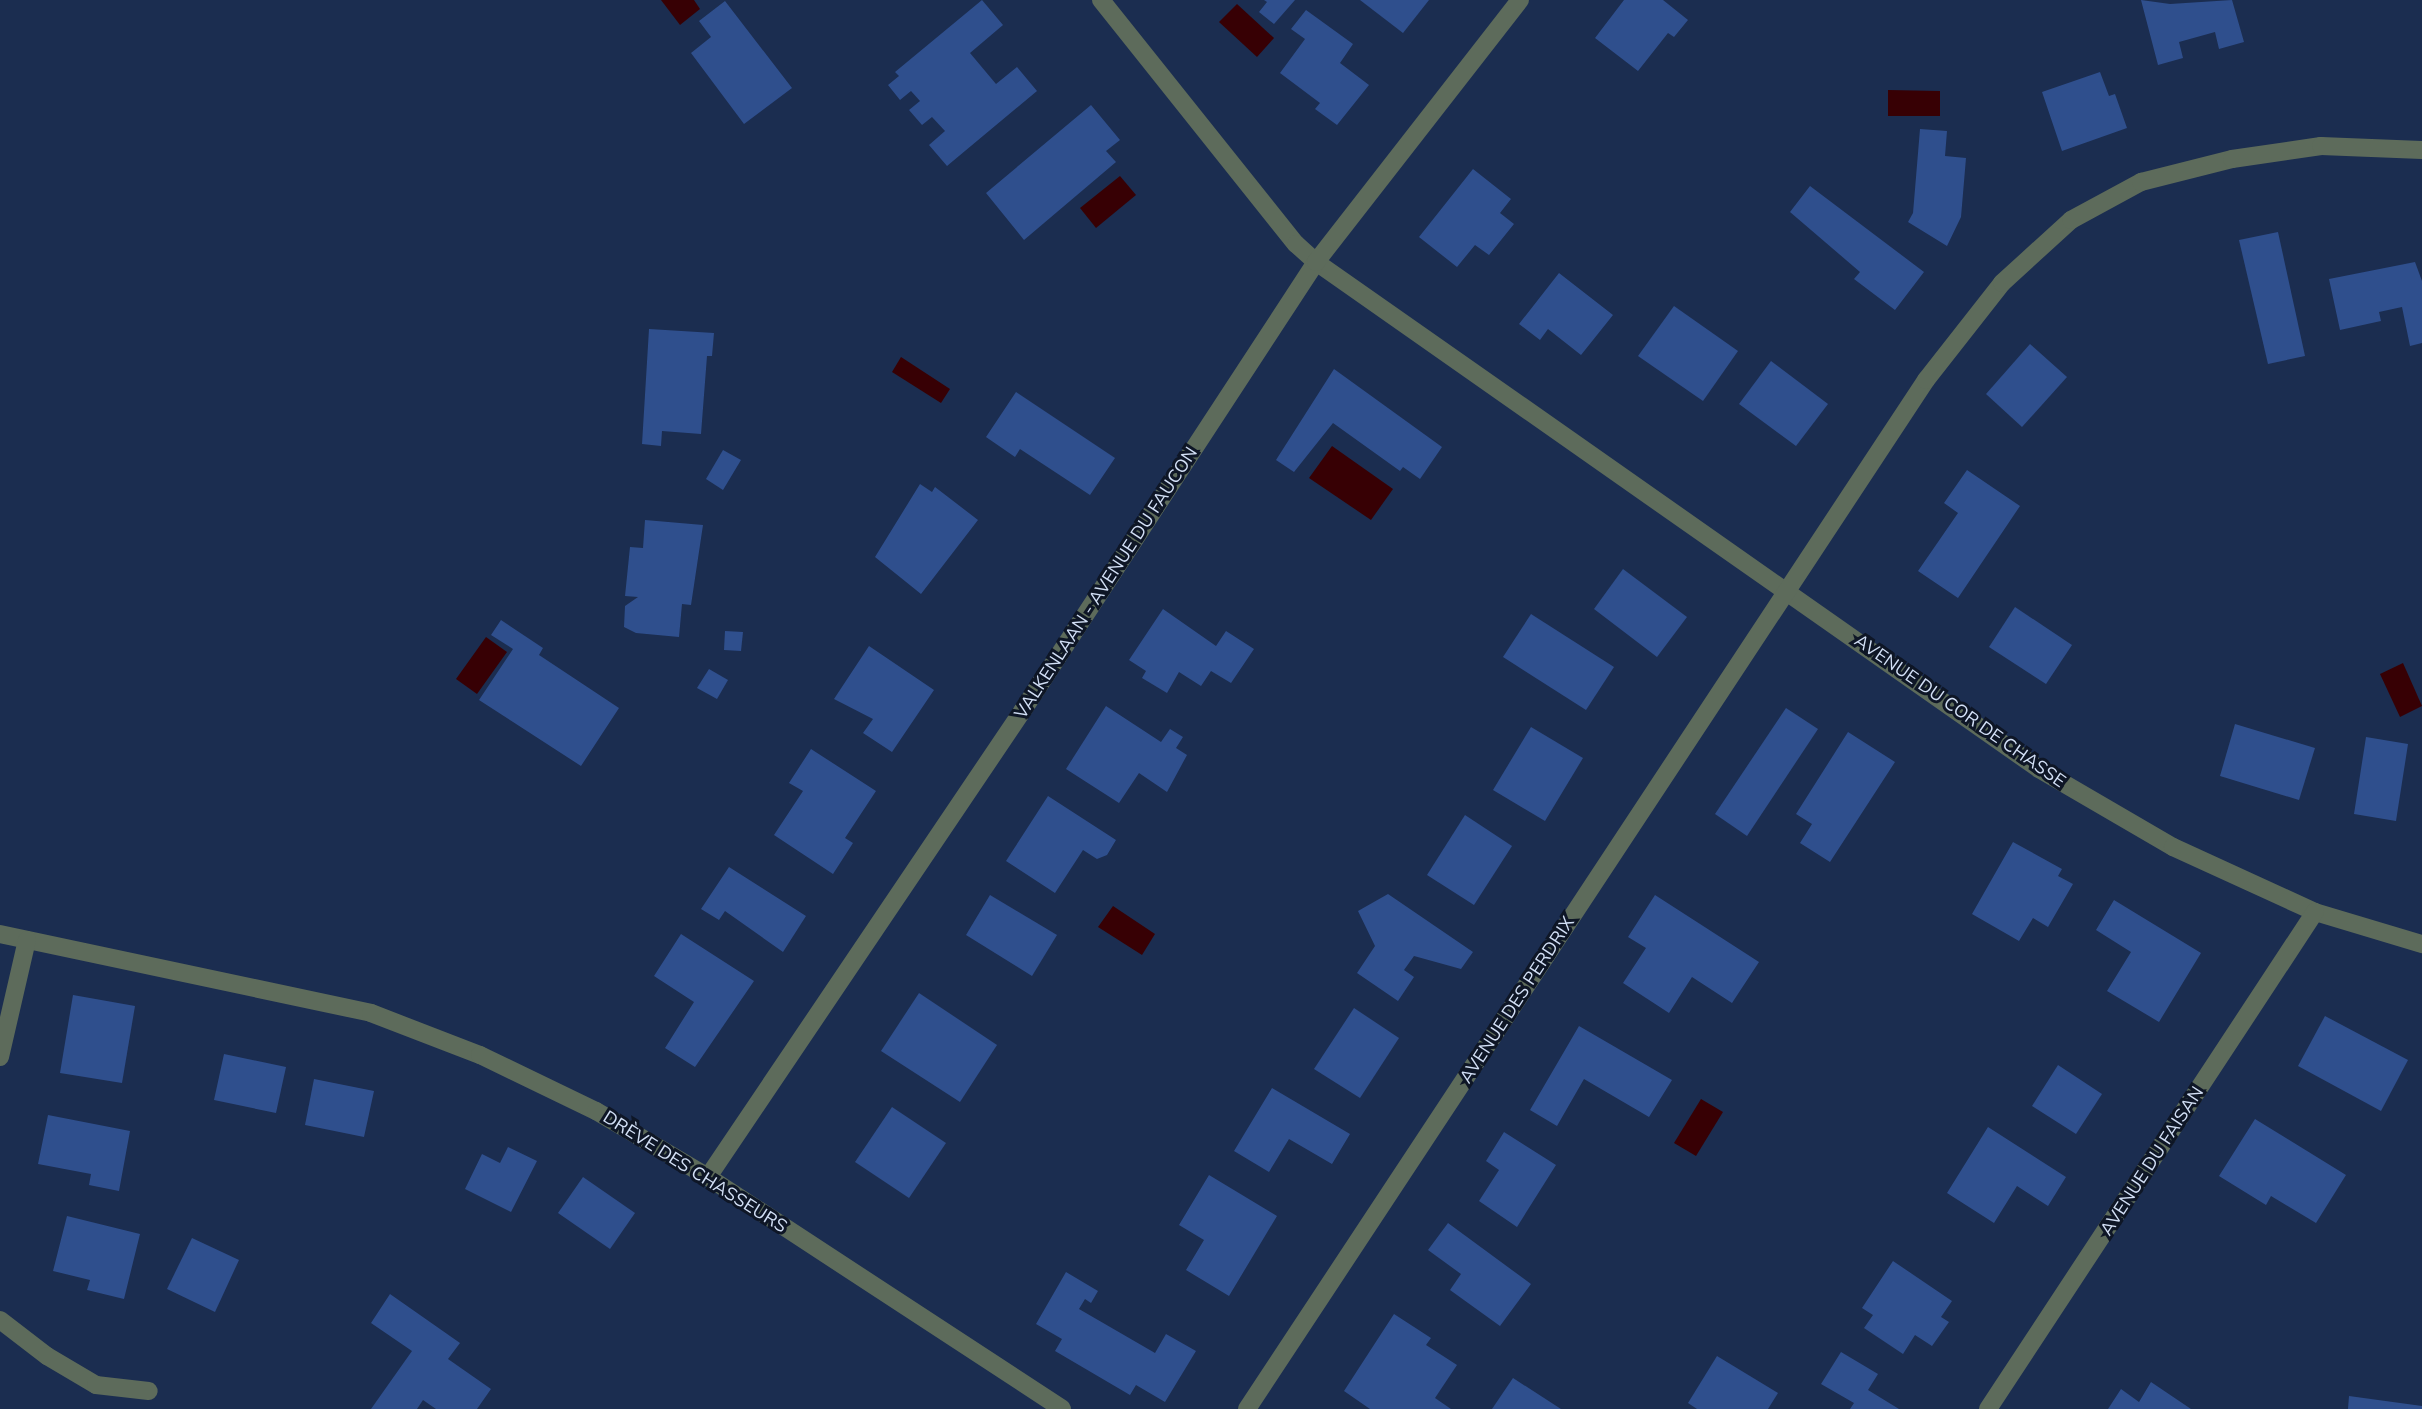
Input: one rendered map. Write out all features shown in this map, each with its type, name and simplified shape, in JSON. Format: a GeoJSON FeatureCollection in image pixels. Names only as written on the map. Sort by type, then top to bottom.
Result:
{"type":"FeatureCollection","features":[{"type":"Feature","properties":{"kind":"street","name":"AVENUE DU COR DE CHASSE"},"geometry":{"type":"LineString","coordinates":[[1101,0],[1296,244],[1316,262],[1534,412],[2039,769],[2173,847],[2315,912],[2422,944]]}},
{"type":"Feature","properties":{"kind":"street","name":"VALKENLAAN - AVENUE DU FAUCON"},"geometry":{"type":"LineString","coordinates":[[708,1177],[1023,710],[1316,262],[1520,0]]}},
{"type":"Feature","properties":{"kind":"street","name":"AVENUE DES PERDRIX"},"geometry":{"type":"LineString","coordinates":[[1247,1409],[1926,380],[2002,283],[2071,220],[2141,183],[2232,159],[2321,146],[2422,150]]}},
{"type":"Feature","properties":{"kind":"street","name":"AVENUE DU FAISAN"},"geometry":{"type":"LineString","coordinates":[[1988,1409],[2315,912]]}},
{"type":"Feature","properties":{"kind":"street","name":"DRÈVE DES CHASSEURS"},"geometry":{"type":"LineString","coordinates":[[0,934],[371,1013],[480,1055],[596,1111],[708,1177],[1062,1409]]}},
{"type":"Feature","properties":{"kind":"street"},"geometry":{"type":"LineString","coordinates":[[0,1058],[27,940]]}},
{"type":"Feature","properties":{"kind":"street"},"geometry":{"type":"LineString","coordinates":[[0,1320],[47,1356],[96,1385],[149,1391]]}},
{"type":"Feature","properties":{"kind":"shaded area"},"geometry":{"type":"Polygon","coordinates":[[[661,0],[694,0],[700,9],[680,25],[661,0]]]}},
{"type":"Feature","properties":{"kind":"shaded area"},"geometry":{"type":"Polygon","coordinates":[[[1237,4],[1274,38],[1257,57],[1219,22],[1237,4]]]}},
{"type":"Feature","properties":{"kind":"shaded area"},"geometry":{"type":"Polygon","coordinates":[[[1888,90],[1940,91],[1940,116],[1888,116],[1888,90]]]}},
{"type":"Feature","properties":{"kind":"shaded area"},"geometry":{"type":"Polygon","coordinates":[[[1120,176],[1136,195],[1096,228],[1080,208],[1120,176]]]}},
{"type":"Feature","properties":{"kind":"shaded area"},"geometry":{"type":"Polygon","coordinates":[[[901,357],[950,389],[941,403],[892,372],[901,357]]]}},
{"type":"Feature","properties":{"kind":"shaded area"},"geometry":{"type":"Polygon","coordinates":[[[1332,446],[1393,489],[1371,520],[1309,478],[1332,446]]]}},
{"type":"Feature","properties":{"kind":"shaded area"},"geometry":{"type":"Polygon","coordinates":[[[486,637],[507,652],[477,694],[456,679],[486,637]]]}},
{"type":"Feature","properties":{"kind":"shaded area"},"geometry":{"type":"Polygon","coordinates":[[[2403,663],[2422,706],[2400,717],[2380,674],[2403,663]]]}},
{"type":"Feature","properties":{"kind":"shaded area"},"geometry":{"type":"Polygon","coordinates":[[[1113,906],[1155,934],[1142,955],[1098,927],[1113,906]]]}},
{"type":"Feature","properties":{"kind":"shaded area"},"geometry":{"type":"Polygon","coordinates":[[[1701,1099],[1723,1112],[1696,1156],[1674,1143],[1701,1099]]]}},
{"type":"Feature","properties":{"kind":"building"},"geometry":{"type":"Polygon","coordinates":[[[982,0],[1003,25],[970,53],[996,84],[1017,67],[1037,91],[947,166],[929,145],[945,131],[932,117],[922,125],[909,110],[920,101],[911,91],[900,100],[888,85],[899,76],[895,72],[982,0]]]}},
{"type":"Feature","properties":{"kind":"building"},"geometry":{"type":"Polygon","coordinates":[[[1264,0],[1295,0],[1274,24],[1259,12],[1267,2],[1264,0]]]}},
{"type":"Feature","properties":{"kind":"building"},"geometry":{"type":"Polygon","coordinates":[[[1360,0],[1429,0],[1403,33],[1360,0]]]}},
{"type":"Feature","properties":{"kind":"building"},"geometry":{"type":"Polygon","coordinates":[[[1624,0],[1663,0],[1688,20],[1674,37],[1668,33],[1638,71],[1595,38],[1624,0]]]}},
{"type":"Feature","properties":{"kind":"building"},"geometry":{"type":"Polygon","coordinates":[[[2141,0],[2170,4],[2232,0],[2244,42],[2219,49],[2215,32],[2179,42],[2183,58],[2158,65],[2141,0]]]}},
{"type":"Feature","properties":{"kind":"building"},"geometry":{"type":"Polygon","coordinates":[[[725,1],[792,88],[744,124],[691,53],[711,37],[699,21],[725,1]]]}},
{"type":"Feature","properties":{"kind":"building"},"geometry":{"type":"Polygon","coordinates":[[[1306,10],[1353,44],[1340,63],[1369,85],[1337,125],[1315,109],[1320,103],[1280,73],[1305,39],[1291,29],[1306,10]]]}},
{"type":"Feature","properties":{"kind":"building"},"geometry":{"type":"Polygon","coordinates":[[[2100,72],[2109,96],[2115,94],[2127,128],[2062,151],[2042,92],[2100,72]]]}},
{"type":"Feature","properties":{"kind":"building"},"geometry":{"type":"Polygon","coordinates":[[[1091,105],[1120,140],[1106,151],[1116,162],[1024,240],[986,193],[1091,105]]]}},
{"type":"Feature","properties":{"kind":"building"},"geometry":{"type":"Polygon","coordinates":[[[1920,129],[1947,131],[1945,156],[1966,158],[1961,217],[1947,246],[1908,222],[1913,213],[1920,129]]]}},
{"type":"Feature","properties":{"kind":"building"},"geometry":{"type":"Polygon","coordinates":[[[1473,169],[1511,199],[1500,213],[1514,224],[1489,255],[1475,245],[1457,267],[1419,237],[1473,169]]]}},
{"type":"Feature","properties":{"kind":"building"},"geometry":{"type":"Polygon","coordinates":[[[1810,186],[1924,272],[1895,310],[1854,279],[1860,272],[1790,212],[1810,186]]]}},
{"type":"Feature","properties":{"kind":"building"},"geometry":{"type":"Polygon","coordinates":[[[2278,232],[2305,356],[2268,364],[2239,240],[2278,232]]]}},
{"type":"Feature","properties":{"kind":"building"},"geometry":{"type":"Polygon","coordinates":[[[2415,262],[2422,281],[2422,343],[2410,346],[2402,307],[2379,312],[2381,321],[2340,330],[2329,279],[2415,262]]]}},
{"type":"Feature","properties":{"kind":"building"},"geometry":{"type":"Polygon","coordinates":[[[1559,273],[1613,315],[1581,355],[1548,329],[1540,340],[1519,324],[1559,273]]]}},
{"type":"Feature","properties":{"kind":"building"},"geometry":{"type":"Polygon","coordinates":[[[1674,306],[1738,351],[1703,401],[1638,356],[1674,306]]]}},
{"type":"Feature","properties":{"kind":"building"},"geometry":{"type":"Polygon","coordinates":[[[649,329],[714,333],[712,356],[707,356],[701,434],[662,431],[661,446],[642,444],[649,329]]]}},
{"type":"Feature","properties":{"kind":"building"},"geometry":{"type":"Polygon","coordinates":[[[2030,344],[2067,377],[2022,427],[1986,394],[2030,344]]]}},
{"type":"Feature","properties":{"kind":"building"},"geometry":{"type":"Polygon","coordinates":[[[1771,361],[1828,404],[1796,446],[1739,404],[1771,361]]]}},
{"type":"Feature","properties":{"kind":"building"},"geometry":{"type":"Polygon","coordinates":[[[1334,369],[1442,447],[1420,479],[1403,467],[1400,471],[1333,423],[1294,472],[1276,460],[1334,369]]]}},
{"type":"Feature","properties":{"kind":"building"},"geometry":{"type":"Polygon","coordinates":[[[1016,392],[1115,458],[1090,495],[1020,449],[1015,457],[986,437],[1016,392]]]}},
{"type":"Feature","properties":{"kind":"building"},"geometry":{"type":"Polygon","coordinates":[[[723,450],[741,460],[723,490],[706,479],[723,450]]]}},
{"type":"Feature","properties":{"kind":"building"},"geometry":{"type":"Polygon","coordinates":[[[1967,470],[2020,506],[1958,598],[1918,571],[1958,513],[1944,503],[1967,470]]]}},
{"type":"Feature","properties":{"kind":"building"},"geometry":{"type":"Polygon","coordinates":[[[920,484],[932,492],[935,487],[978,520],[921,594],[875,557],[920,484]]]}},
{"type":"Feature","properties":{"kind":"building"},"geometry":{"type":"Polygon","coordinates":[[[645,520],[703,525],[691,605],[682,604],[679,637],[636,633],[624,627],[625,606],[638,597],[625,596],[630,547],[643,548],[645,520]]]}},
{"type":"Feature","properties":{"kind":"building"},"geometry":{"type":"Polygon","coordinates":[[[1623,569],[1687,617],[1657,657],[1594,609],[1623,569]]]}},
{"type":"Feature","properties":{"kind":"building"},"geometry":{"type":"Polygon","coordinates":[[[2015,607],[2072,645],[2046,684],[1989,647],[2015,607]]]}},
{"type":"Feature","properties":{"kind":"building"},"geometry":{"type":"Polygon","coordinates":[[[1163,609],[1216,646],[1226,631],[1254,649],[1231,683],[1211,671],[1201,686],[1179,672],[1167,693],[1142,678],[1146,671],[1129,660],[1163,609]]]}},
{"type":"Feature","properties":{"kind":"building"},"geometry":{"type":"Polygon","coordinates":[[[1531,614],[1614,667],[1586,710],[1503,657],[1531,614]]]}},
{"type":"Feature","properties":{"kind":"building"},"geometry":{"type":"Polygon","coordinates":[[[501,620],[543,648],[539,655],[619,708],[581,766],[479,700],[513,649],[491,635],[501,620]]]}},
{"type":"Feature","properties":{"kind":"building"},"geometry":{"type":"Polygon","coordinates":[[[725,631],[743,632],[741,651],[724,650],[725,631]]]}},
{"type":"Feature","properties":{"kind":"building"},"geometry":{"type":"Polygon","coordinates":[[[869,646],[934,690],[892,752],[863,733],[873,719],[834,699],[869,646]]]}},
{"type":"Feature","properties":{"kind":"building"},"geometry":{"type":"Polygon","coordinates":[[[709,669],[728,680],[717,699],[697,688],[709,669]]]}},
{"type":"Feature","properties":{"kind":"building"},"geometry":{"type":"Polygon","coordinates":[[[1106,706],[1161,742],[1170,729],[1183,737],[1176,748],[1187,755],[1167,792],[1139,773],[1119,803],[1066,769],[1106,706]]]}},
{"type":"Feature","properties":{"kind":"building"},"geometry":{"type":"Polygon","coordinates":[[[1786,708],[1818,729],[1747,836],[1715,814],[1786,708]]]}},
{"type":"Feature","properties":{"kind":"building"},"geometry":{"type":"Polygon","coordinates":[[[2235,724],[2315,748],[2299,800],[2220,776],[2235,724]]]}},
{"type":"Feature","properties":{"kind":"building"},"geometry":{"type":"Polygon","coordinates":[[[1531,727],[1583,758],[1545,821],[1493,790],[1531,727]]]}},
{"type":"Feature","properties":{"kind":"building"},"geometry":{"type":"Polygon","coordinates":[[[1848,732],[1895,762],[1830,862],[1800,843],[1812,824],[1796,814],[1848,732]]]}},
{"type":"Feature","properties":{"kind":"building"},"geometry":{"type":"Polygon","coordinates":[[[2366,737],[2408,744],[2396,821],[2354,814],[2366,737]]]}},
{"type":"Feature","properties":{"kind":"building"},"geometry":{"type":"Polygon","coordinates":[[[811,749],[876,791],[845,838],[853,843],[833,874],[774,835],[803,791],[789,783],[811,749]]]}},
{"type":"Feature","properties":{"kind":"building"},"geometry":{"type":"Polygon","coordinates":[[[1048,796],[1116,840],[1107,855],[1097,859],[1083,850],[1055,893],[1006,861],[1048,796]]]}},
{"type":"Feature","properties":{"kind":"building"},"geometry":{"type":"Polygon","coordinates":[[[1465,815],[1512,846],[1474,905],[1427,875],[1465,815]]]}},
{"type":"Feature","properties":{"kind":"building"},"geometry":{"type":"Polygon","coordinates":[[[2013,842],[2062,869],[2058,876],[2073,884],[2048,927],[2033,918],[2019,941],[1972,914],[2013,842]]]}},
{"type":"Feature","properties":{"kind":"building"},"geometry":{"type":"Polygon","coordinates":[[[729,867],[806,916],[783,952],[725,911],[719,920],[701,909],[729,867]]]}},
{"type":"Feature","properties":{"kind":"building"},"geometry":{"type":"Polygon","coordinates":[[[1388,894],[1473,952],[1461,969],[1414,956],[1404,970],[1414,977],[1398,1001],[1357,973],[1375,946],[1358,911],[1388,894]]]}},
{"type":"Feature","properties":{"kind":"building"},"geometry":{"type":"Polygon","coordinates":[[[990,895],[1057,935],[1032,976],[966,935],[990,895]]]}},
{"type":"Feature","properties":{"kind":"building"},"geometry":{"type":"Polygon","coordinates":[[[1655,895],[1759,962],[1732,1003],[1692,977],[1669,1013],[1623,983],[1646,948],[1628,937],[1655,895]]]}},
{"type":"Feature","properties":{"kind":"building"},"geometry":{"type":"Polygon","coordinates":[[[2114,900],[2201,953],[2159,1022],[2107,991],[2131,952],[2096,930],[2114,900]]]}},
{"type":"Feature","properties":{"kind":"building"},"geometry":{"type":"Polygon","coordinates":[[[681,934],[754,981],[695,1067],[665,1048],[694,1002],[654,976],[681,934]]]}},
{"type":"Feature","properties":{"kind":"building"},"geometry":{"type":"Polygon","coordinates":[[[919,993],[997,1045],[960,1102],[881,1051],[919,993]]]}},
{"type":"Feature","properties":{"kind":"building"},"geometry":{"type":"Polygon","coordinates":[[[73,995],[135,1006],[122,1083],[60,1073],[73,995]]]}},
{"type":"Feature","properties":{"kind":"building"},"geometry":{"type":"Polygon","coordinates":[[[1354,1008],[1399,1038],[1360,1098],[1314,1069],[1354,1008]]]}},
{"type":"Feature","properties":{"kind":"building"},"geometry":{"type":"Polygon","coordinates":[[[2325,1016],[2408,1060],[2381,1111],[2298,1066],[2325,1016]]]}},
{"type":"Feature","properties":{"kind":"building"},"geometry":{"type":"Polygon","coordinates":[[[1579,1026],[1672,1080],[1649,1117],[1584,1079],[1557,1126],[1530,1110],[1579,1026]]]}},
{"type":"Feature","properties":{"kind":"building"},"geometry":{"type":"Polygon","coordinates":[[[224,1054],[286,1067],[276,1113],[214,1100],[224,1054]]]}},
{"type":"Feature","properties":{"kind":"building"},"geometry":{"type":"Polygon","coordinates":[[[2058,1065],[2102,1094],[2076,1134],[2032,1106],[2058,1065]]]}},
{"type":"Feature","properties":{"kind":"building"},"geometry":{"type":"Polygon","coordinates":[[[314,1079],[374,1091],[364,1137],[305,1125],[314,1079]]]}},
{"type":"Feature","properties":{"kind":"building"},"geometry":{"type":"Polygon","coordinates":[[[1272,1088],[1350,1134],[1332,1164],[1289,1139],[1269,1172],[1234,1151],[1272,1088]]]}},
{"type":"Feature","properties":{"kind":"building"},"geometry":{"type":"Polygon","coordinates":[[[892,1107],[946,1143],[909,1198],[855,1162],[892,1107]]]}},
{"type":"Feature","properties":{"kind":"building"},"geometry":{"type":"Polygon","coordinates":[[[48,1115],[130,1131],[119,1191],[89,1185],[91,1174],[38,1164],[48,1115]]]}},
{"type":"Feature","properties":{"kind":"building"},"geometry":{"type":"Polygon","coordinates":[[[2255,1119],[2346,1175],[2316,1223],[2271,1196],[2266,1205],[2219,1176],[2255,1119]]]}},
{"type":"Feature","properties":{"kind":"building"},"geometry":{"type":"Polygon","coordinates":[[[1988,1127],[2066,1177],[2048,1206],[2017,1186],[1994,1223],[1947,1193],[1988,1127]]]}},
{"type":"Feature","properties":{"kind":"building"},"geometry":{"type":"Polygon","coordinates":[[[1504,1132],[1556,1165],[1517,1227],[1479,1201],[1499,1170],[1486,1161],[1504,1132]]]}},
{"type":"Feature","properties":{"kind":"building"},"geometry":{"type":"Polygon","coordinates":[[[508,1147],[537,1161],[511,1212],[465,1189],[482,1154],[500,1163],[508,1147]]]}},
{"type":"Feature","properties":{"kind":"building"},"geometry":{"type":"Polygon","coordinates":[[[1209,1175],[1277,1216],[1229,1296],[1186,1270],[1204,1240],[1179,1225],[1209,1175]]]}},
{"type":"Feature","properties":{"kind":"building"},"geometry":{"type":"Polygon","coordinates":[[[583,1177],[635,1213],[610,1249],[558,1213],[583,1177]]]}},
{"type":"Feature","properties":{"kind":"building"},"geometry":{"type":"Polygon","coordinates":[[[67,1216],[140,1234],[124,1299],[87,1290],[90,1280],[53,1271],[67,1216]]]}},
{"type":"Feature","properties":{"kind":"building"},"geometry":{"type":"Polygon","coordinates":[[[1448,1223],[1531,1284],[1500,1326],[1450,1290],[1461,1274],[1428,1250],[1448,1223]]]}},
{"type":"Feature","properties":{"kind":"building"},"geometry":{"type":"Polygon","coordinates":[[[192,1238],[239,1260],[215,1312],[167,1289],[192,1238]]]}},
{"type":"Feature","properties":{"kind":"building"},"geometry":{"type":"Polygon","coordinates":[[[1893,1261],[1952,1301],[1941,1317],[1949,1322],[1932,1346],[1915,1335],[1903,1354],[1864,1328],[1873,1315],[1862,1308],[1893,1261]]]}},
{"type":"Feature","properties":{"kind":"building"},"geometry":{"type":"Polygon","coordinates":[[[1066,1272],[1098,1291],[1091,1303],[1085,1299],[1079,1309],[1155,1353],[1166,1334],[1196,1351],[1165,1402],[1136,1385],[1130,1395],[1055,1351],[1062,1339],[1036,1324],[1066,1272]]]}},
{"type":"Feature","properties":{"kind":"building"},"geometry":{"type":"Polygon","coordinates":[[[390,1294],[460,1343],[448,1359],[491,1389],[477,1409],[436,1409],[423,1400],[417,1409],[371,1409],[412,1351],[371,1323],[390,1294]]]}},
{"type":"Feature","properties":{"kind":"building"},"geometry":{"type":"Polygon","coordinates":[[[1394,1314],[1431,1338],[1426,1345],[1457,1365],[1435,1398],[1451,1409],[1370,1409],[1344,1391],[1394,1314]]]}},
{"type":"Feature","properties":{"kind":"building"},"geometry":{"type":"Polygon","coordinates":[[[1841,1352],[1878,1374],[1868,1390],[1899,1409],[1850,1409],[1854,1403],[1821,1384],[1841,1352]]]}},
{"type":"Feature","properties":{"kind":"building"},"geometry":{"type":"Polygon","coordinates":[[[1717,1356],[1778,1393],[1768,1409],[1697,1409],[1688,1403],[1717,1356]]]}},
{"type":"Feature","properties":{"kind":"building"},"geometry":{"type":"Polygon","coordinates":[[[1513,1378],[1561,1409],[1492,1409],[1513,1378]]]}},
{"type":"Feature","properties":{"kind":"building"},"geometry":{"type":"Polygon","coordinates":[[[2151,1382],[2191,1409],[2108,1409],[2121,1389],[2139,1402],[2151,1382]]]}},
{"type":"Feature","properties":{"kind":"building"},"geometry":{"type":"Polygon","coordinates":[[[2349,1396],[2422,1406],[2422,1409],[2348,1409],[2349,1396]]]}}]}
